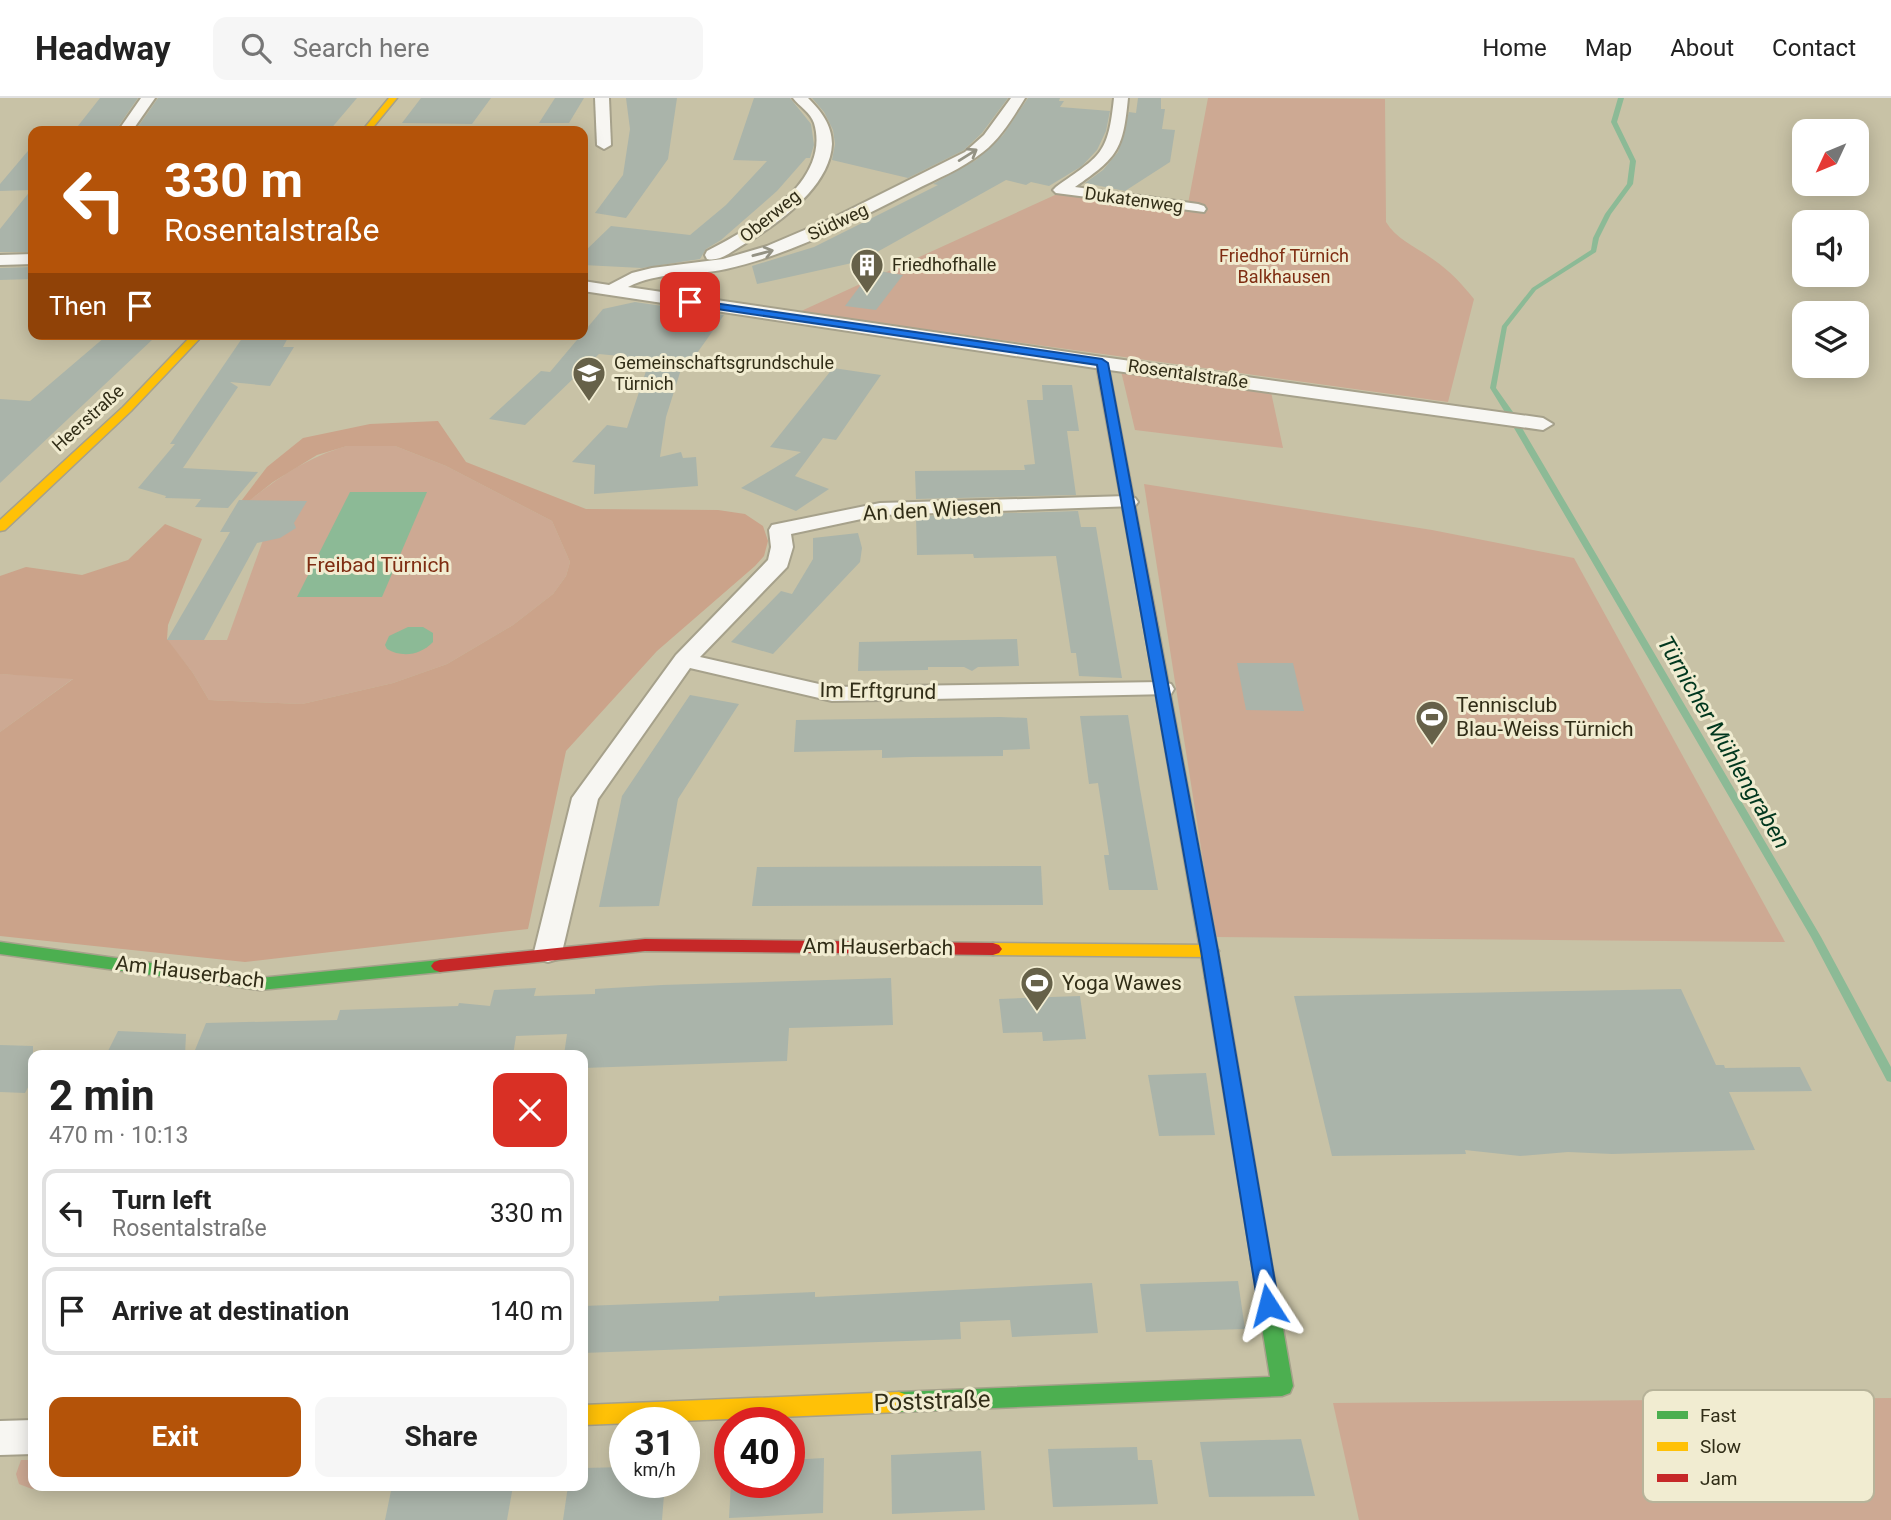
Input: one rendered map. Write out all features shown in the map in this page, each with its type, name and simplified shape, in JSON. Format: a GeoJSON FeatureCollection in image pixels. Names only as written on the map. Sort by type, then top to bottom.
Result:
{"type":"FeatureCollection","features":[{"type":"Feature","properties":{"kind":"street"},"geometry":{"type":"LineString","coordinates":[[128,126],[148,98]]}},
{"type":"Feature","properties":{"kind":"street"},"geometry":{"type":"LineString","coordinates":[[370,126],[393,98]]}},
{"type":"Feature","properties":{"kind":"street"},"geometry":{"type":"LineString","coordinates":[[603,98],[604,145]]}},
{"type":"Feature","properties":{"kind":"street","name":"Oberweg"},"geometry":{"type":"LineString","coordinates":[[679,268],[742,241],[802,191],[820,167],[824,144],[821,122],[800,98]]}},
{"type":"Feature","properties":{"kind":"street","name":"Südweg"},"geometry":{"type":"LineString","coordinates":[[619,285],[679,268],[699,269],[778,249],[870,207],[979,148],[1008,115],[1018,98]]}},
{"type":"Feature","properties":{"kind":"street","name":"Dukatenweg"},"geometry":{"type":"LineString","coordinates":[[1121,98],[1116,136],[1100,163],[1061,190],[1198,209]]}},
{"type":"Feature","properties":{"kind":"street"},"geometry":{"type":"LineString","coordinates":[[0,260],[28,260]]}},
{"type":"Feature","properties":{"kind":"street","name":"Rosentalstraße"},"geometry":{"type":"LineString","coordinates":[[588,286],[619,285],[1102,363],[1543,424]]}},
{"type":"Feature","properties":{"kind":"street","name":"Heerstraße"},"geometry":{"type":"LineString","coordinates":[[0,527],[151,386],[193,340]]}},
{"type":"Feature","properties":{"kind":"street"},"geometry":{"type":"LineString","coordinates":[[1102,363],[1210,951]]}},
{"type":"Feature","properties":{"kind":"street","name":"An den Wiesen"},"geometry":{"type":"LineString","coordinates":[[684,660],[779,562],[782,547],[780,530],[880,509],[1128,502]]}},
{"type":"Feature","properties":{"kind":"street"},"geometry":{"type":"LineString","coordinates":[[548,953],[585,798],[684,660]]}},
{"type":"Feature","properties":{"kind":"street","name":"Im Erftgrund"},"geometry":{"type":"LineString","coordinates":[[684,660],[832,694],[1162,689]]}},
{"type":"Feature","properties":{"kind":"street","name":"Am Hauserbach"},"geometry":{"type":"LineString","coordinates":[[0,948],[260,984],[645,944],[1210,951]]}},
{"type":"Feature","properties":{"kind":"street","name":"Poststraße"},"geometry":{"type":"LineString","coordinates":[[588,1415],[1282,1387],[1210,951]]}},
{"type":"Feature","properties":{"kind":"street"},"geometry":{"type":"LineString","coordinates":[[0,1438],[28,1437]]}},
{"type":"Feature","properties":{"kind":"green space","name":"Friedhof Türnich Balkhausen"},"geometry":{"type":"Polygon","coordinates":[[[1208,98],[1385,99],[1386,222],[1402,239],[1445,269],[1474,299],[1448,402],[799,312],[1055,195],[1073,194],[1187,209],[1208,98]]]}},
{"type":"Feature","properties":{"kind":"green space"},"geometry":{"type":"Polygon","coordinates":[[[1121,371],[1271,392],[1283,448],[1135,430],[1121,371]]]}},
{"type":"Feature","properties":{"kind":"green space","name":"Freibad Türnich"},"geometry":{"type":"Polygon","coordinates":[[[347,446],[395,446],[446,466],[552,521],[570,562],[566,576],[553,594],[513,625],[447,664],[393,683],[302,704],[209,700],[193,673],[167,640],[227,640],[271,518],[229,517],[298,466],[347,446]]]}},
{"type":"Feature","properties":{"kind":"green space","name":"Tennisclub Blau-Weiss Türnich"},"geometry":{"type":"Polygon","coordinates":[[[1144,484],[1432,530],[1574,558],[1785,942],[1215,937],[1144,484]]]}},
{"type":"Feature","properties":{"kind":"green space"},"geometry":{"type":"Polygon","coordinates":[[[0,674],[74,678],[0,732],[0,674]]]}},
{"type":"Feature","properties":{"kind":"green space"},"geometry":{"type":"Polygon","coordinates":[[[1874,1398],[1891,1398],[1891,1520],[1359,1520],[1333,1403],[1643,1400],[1643,1502],[1874,1502],[1874,1398]]]}},
{"type":"Feature","properties":{"kind":"green space"},"geometry":{"type":"Polygon","coordinates":[[[21,1460],[28,1460],[28,1487],[19,1484],[16,1474],[21,1460]]]}},
{"type":"Feature","properties":{"kind":"shaded area"},"geometry":{"type":"Polygon","coordinates":[[[438,421],[466,462],[586,509],[718,510],[745,514],[763,526],[768,541],[764,556],[755,566],[657,651],[566,751],[528,929],[245,962],[0,936],[0,732],[73,679],[0,674],[0,576],[26,567],[82,575],[128,560],[165,524],[202,539],[168,625],[167,639],[193,673],[209,700],[302,704],[393,683],[447,664],[513,625],[553,594],[566,576],[570,562],[552,521],[446,466],[395,446],[347,446],[317,455],[273,482],[229,517],[267,467],[303,438],[370,424],[438,421]]]}},
{"type":"Feature","properties":{"kind":"shaded area"},"geometry":{"type":"Polygon","coordinates":[[[350,492],[427,492],[382,597],[297,597],[350,492]]]}},
{"type":"Feature","properties":{"kind":"shaded area"},"geometry":{"type":"Polygon","coordinates":[[[408,627],[423,627],[433,633],[433,642],[423,650],[411,654],[399,654],[387,649],[385,645],[389,636],[408,627]]]}},
{"type":"Feature","properties":{"kind":"building"},"geometry":{"type":"Polygon","coordinates":[[[100,98],[138,98],[118,126],[78,126],[100,98]]]}},
{"type":"Feature","properties":{"kind":"building"},"geometry":{"type":"Polygon","coordinates":[[[158,98],[357,98],[333,126],[138,126],[158,98]]]}},
{"type":"Feature","properties":{"kind":"building"},"geometry":{"type":"Polygon","coordinates":[[[421,98],[491,98],[472,124],[402,123],[421,98]]]}},
{"type":"Feature","properties":{"kind":"building"},"geometry":{"type":"Polygon","coordinates":[[[555,98],[584,98],[569,123],[539,123],[555,98]]]}},
{"type":"Feature","properties":{"kind":"building"},"geometry":{"type":"Polygon","coordinates":[[[626,98],[677,98],[668,159],[626,218],[595,213],[623,175],[630,129],[626,98]]]}},
{"type":"Feature","properties":{"kind":"building"},"geometry":{"type":"Polygon","coordinates":[[[754,98],[790,98],[811,124],[814,145],[810,158],[806,158],[777,191],[721,240],[706,249],[700,259],[642,268],[588,265],[588,248],[611,226],[690,235],[726,205],[767,161],[733,160],[754,98]]]}},
{"type":"Feature","properties":{"kind":"building"},"geometry":{"type":"Polygon","coordinates":[[[812,98],[1008,98],[982,133],[964,150],[908,178],[832,160],[835,144],[833,130],[824,112],[812,98]]]}},
{"type":"Feature","properties":{"kind":"building"},"geometry":{"type":"Polygon","coordinates":[[[1028,98],[1060,98],[1059,101],[1064,101],[1060,107],[1110,111],[1106,131],[1097,150],[1082,166],[1049,186],[1031,182],[1026,185],[1006,180],[861,261],[757,284],[752,266],[814,247],[938,185],[933,184],[976,160],[1003,135],[1028,98]]]}},
{"type":"Feature","properties":{"kind":"building"},"geometry":{"type":"Polygon","coordinates":[[[1138,98],[1161,98],[1161,109],[1165,109],[1162,129],[1175,130],[1170,162],[1125,191],[1085,183],[1103,170],[1118,152],[1129,112],[1136,113],[1138,98]]]}},
{"type":"Feature","properties":{"kind":"building"},"geometry":{"type":"Polygon","coordinates":[[[28,151],[28,190],[0,191],[0,184],[28,151]]]}},
{"type":"Feature","properties":{"kind":"building"},"geometry":{"type":"Polygon","coordinates":[[[28,194],[28,252],[0,252],[0,229],[28,194]]]}},
{"type":"Feature","properties":{"kind":"building"},"geometry":{"type":"Polygon","coordinates":[[[28,267],[28,279],[0,280],[0,268],[28,267]]]}},
{"type":"Feature","properties":{"kind":"building"},"geometry":{"type":"Polygon","coordinates":[[[872,270],[903,275],[876,310],[845,306],[872,270]]]}},
{"type":"Feature","properties":{"kind":"building"},"geometry":{"type":"Polygon","coordinates":[[[635,302],[724,315],[690,363],[683,363],[666,417],[660,457],[681,452],[683,458],[696,457],[698,486],[594,494],[595,465],[572,462],[607,425],[627,428],[650,359],[599,354],[525,425],[489,419],[541,371],[550,372],[577,340],[588,340],[588,327],[603,309],[635,302]]]}},
{"type":"Feature","properties":{"kind":"building"},"geometry":{"type":"Polygon","coordinates":[[[101,340],[152,340],[0,483],[0,399],[30,401],[101,340]]]}},
{"type":"Feature","properties":{"kind":"building"},"geometry":{"type":"Polygon","coordinates":[[[241,340],[287,340],[283,347],[294,347],[270,386],[230,382],[238,387],[183,468],[258,472],[228,508],[195,507],[201,499],[165,498],[166,496],[138,488],[175,444],[170,444],[241,340]]]}},
{"type":"Feature","properties":{"kind":"building"},"geometry":{"type":"Polygon","coordinates":[[[833,368],[881,375],[836,440],[823,438],[795,476],[829,489],[796,511],[741,488],[801,452],[770,447],[833,368]]]}},
{"type":"Feature","properties":{"kind":"building"},"geometry":{"type":"Polygon","coordinates":[[[1042,385],[1072,385],[1079,431],[1067,431],[1076,495],[916,499],[915,471],[1025,470],[1024,465],[1035,464],[1027,400],[1043,400],[1042,385]]]}},
{"type":"Feature","properties":{"kind":"building"},"geometry":{"type":"Polygon","coordinates":[[[239,500],[307,501],[294,523],[296,528],[280,538],[257,543],[204,640],[167,640],[230,532],[220,532],[239,500]]]}},
{"type":"Feature","properties":{"kind":"building"},"geometry":{"type":"Polygon","coordinates":[[[1078,511],[1081,527],[1096,527],[1122,678],[1079,676],[1076,653],[1071,653],[1056,556],[974,558],[973,554],[917,555],[916,516],[1078,511]]]}},
{"type":"Feature","properties":{"kind":"building"},"geometry":{"type":"Polygon","coordinates":[[[858,533],[862,548],[860,562],[773,654],[731,642],[781,591],[792,594],[813,559],[813,538],[858,533]]]}},
{"type":"Feature","properties":{"kind":"building"},"geometry":{"type":"Polygon","coordinates":[[[1017,639],[1019,666],[978,667],[972,671],[964,667],[928,667],[928,670],[858,671],[859,642],[1017,639]]]}},
{"type":"Feature","properties":{"kind":"building"},"geometry":{"type":"Polygon","coordinates":[[[1237,663],[1293,663],[1304,711],[1246,710],[1237,663]]]}},
{"type":"Feature","properties":{"kind":"building"},"geometry":{"type":"Polygon","coordinates":[[[690,695],[739,704],[678,799],[659,906],[599,907],[622,796],[690,695]]]}},
{"type":"Feature","properties":{"kind":"building"},"geometry":{"type":"Polygon","coordinates":[[[1128,715],[1158,890],[1109,890],[1104,855],[1109,855],[1098,783],[1089,784],[1080,716],[1128,715]]]}},
{"type":"Feature","properties":{"kind":"building"},"geometry":{"type":"Polygon","coordinates":[[[1027,718],[1030,749],[1003,750],[1003,756],[882,758],[882,750],[794,752],[796,720],[1027,718]]]}},
{"type":"Feature","properties":{"kind":"building"},"geometry":{"type":"Polygon","coordinates":[[[1041,866],[1043,905],[752,906],[757,867],[1041,866]]]}},
{"type":"Feature","properties":{"kind":"building"},"geometry":{"type":"Polygon","coordinates":[[[891,978],[893,1025],[789,1028],[787,1061],[588,1068],[588,1050],[565,1050],[567,1034],[516,1036],[514,1050],[195,1050],[206,1023],[337,1020],[340,1010],[458,1006],[459,1003],[490,1006],[494,990],[536,988],[534,996],[595,994],[595,989],[891,978]]]}},
{"type":"Feature","properties":{"kind":"building"},"geometry":{"type":"Polygon","coordinates":[[[1681,989],[1716,1065],[1724,1065],[1725,1068],[1800,1067],[1812,1091],[1729,1092],[1755,1150],[1612,1154],[1568,1152],[1520,1156],[1465,1150],[1466,1154],[1332,1156],[1294,996],[1681,989]]]}},
{"type":"Feature","properties":{"kind":"building"},"geometry":{"type":"Polygon","coordinates":[[[1080,996],[1086,1039],[1043,1041],[1042,1032],[1003,1033],[999,999],[1080,996]]]}},
{"type":"Feature","properties":{"kind":"building"},"geometry":{"type":"Polygon","coordinates":[[[118,1031],[186,1034],[185,1050],[108,1050],[118,1031]]]}},
{"type":"Feature","properties":{"kind":"building"},"geometry":{"type":"Polygon","coordinates":[[[0,1045],[33,1046],[33,1050],[28,1050],[28,1087],[25,1093],[0,1092],[0,1045]]]}},
{"type":"Feature","properties":{"kind":"building"},"geometry":{"type":"Polygon","coordinates":[[[1206,1073],[1215,1135],[1159,1136],[1148,1075],[1206,1073]]]}},
{"type":"Feature","properties":{"kind":"building"},"geometry":{"type":"Polygon","coordinates":[[[1238,1281],[1245,1329],[1146,1332],[1140,1284],[1238,1281]]]}},
{"type":"Feature","properties":{"kind":"building"},"geometry":{"type":"Polygon","coordinates":[[[1092,1283],[1098,1333],[1012,1337],[1010,1320],[960,1322],[961,1339],[588,1353],[588,1306],[719,1301],[719,1296],[815,1292],[815,1297],[1092,1283]]]}},
{"type":"Feature","properties":{"kind":"building"},"geometry":{"type":"Polygon","coordinates":[[[1301,1439],[1315,1496],[1209,1497],[1200,1442],[1301,1439]]]}},
{"type":"Feature","properties":{"kind":"building"},"geometry":{"type":"Polygon","coordinates":[[[1137,1447],[1138,1460],[1152,1460],[1158,1504],[1053,1507],[1048,1449],[1137,1447]]]}},
{"type":"Feature","properties":{"kind":"building"},"geometry":{"type":"Polygon","coordinates":[[[981,1451],[985,1510],[892,1514],[891,1455],[981,1451]]]}},
{"type":"Feature","properties":{"kind":"building"},"geometry":{"type":"Polygon","coordinates":[[[824,1458],[823,1513],[729,1518],[730,1498],[805,1498],[805,1459],[824,1458]]]}},
{"type":"Feature","properties":{"kind":"building"},"geometry":{"type":"Polygon","coordinates":[[[609,1467],[609,1498],[664,1498],[662,1520],[563,1520],[567,1491],[588,1491],[588,1468],[609,1467]]]}},
{"type":"Feature","properties":{"kind":"building"},"geometry":{"type":"Polygon","coordinates":[[[391,1491],[512,1491],[507,1520],[385,1520],[391,1491]]]}},
{"type":"Feature","properties":{"kind":"waterway","name":"Türnicher Mühlengraben"},"geometry":{"type":"LineString","coordinates":[[1509,412],[1493,388],[1504,327],[1534,289],[1594,251],[1596,238],[1608,214],[1630,184],[1633,161],[1614,122],[1621,98]]}},
{"type":"Feature","properties":{"kind":"waterway","name":"Türnicher Mühlengraben"},"geometry":{"type":"LineString","coordinates":[[1518,428],[1816,937],[1891,1078]]}},
{"type":"Feature","properties":{"kind":"traffic: fast"},"geometry":{"type":"LineString","coordinates":[[1151,627],[1214,978]]}},
{"type":"Feature","properties":{"kind":"traffic: fast"},"geometry":{"type":"LineString","coordinates":[[0,948],[260,984],[440,966]]}},
{"type":"Feature","properties":{"kind":"traffic: fast"},"geometry":{"type":"LineString","coordinates":[[899,1402],[1282,1386],[1261,1259]]}},
{"type":"Feature","properties":{"kind":"traffic: slow"},"geometry":{"type":"LineString","coordinates":[[370,126],[393,98]]}},
{"type":"Feature","properties":{"kind":"traffic: slow"},"geometry":{"type":"LineString","coordinates":[[0,527],[127,409],[193,340]]}},
{"type":"Feature","properties":{"kind":"traffic: slow"},"geometry":{"type":"LineString","coordinates":[[993,949],[1210,951]]}},
{"type":"Feature","properties":{"kind":"traffic: slow"},"geometry":{"type":"LineString","coordinates":[[588,1415],[899,1402]]}},
{"type":"Feature","properties":{"kind":"traffic: jam"},"geometry":{"type":"LineString","coordinates":[[1102,363],[1151,627]]}},
{"type":"Feature","properties":{"kind":"traffic: jam"},"geometry":{"type":"LineString","coordinates":[[440,966],[645,945],[993,949]]}},
{"type":"Feature","properties":{"kind":"traffic: jam"},"geometry":{"type":"LineString","coordinates":[[1214,978],[1261,1259]]}},
{"type":"Feature","properties":{"kind":"place","name":"Friedhofhalle"},"geometry":{"type":"Point","coordinates":[867,295]}},
{"type":"Feature","properties":{"kind":"place","name":"Gemeinschaftsgrundschule Türnich"},"geometry":{"type":"Point","coordinates":[589,403]}},
{"type":"Feature","properties":{"kind":"place","name":"Tennisclub Blau-Weiss Türnich"},"geometry":{"type":"Point","coordinates":[1432,747]}},
{"type":"Feature","properties":{"kind":"place","name":"Yoga Wawes"},"geometry":{"type":"Point","coordinates":[1037,1013]}},
{"type":"Feature","properties":{"kind":"route"},"geometry":{"type":"LineString","coordinates":[[690,302],[1102,363],[1210,951],[1268,1305]]}}]}
